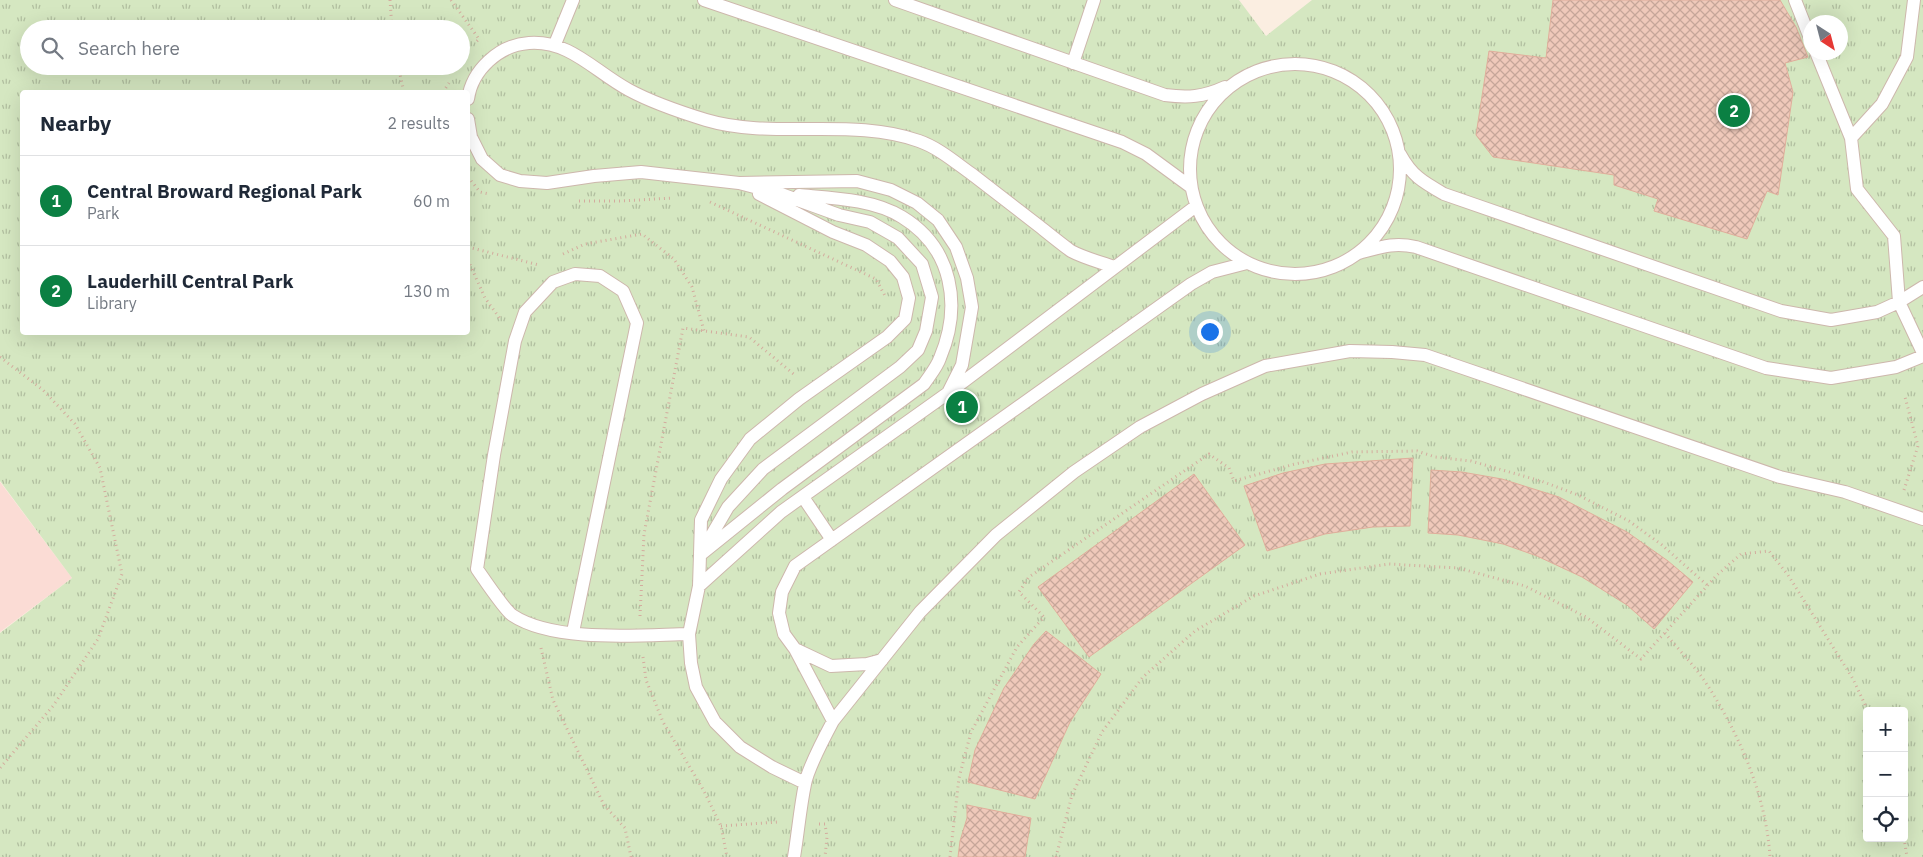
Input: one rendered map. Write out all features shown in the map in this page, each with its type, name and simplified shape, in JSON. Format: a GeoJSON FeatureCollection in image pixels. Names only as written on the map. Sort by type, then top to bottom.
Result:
{"type":"FeatureCollection","features":[{"type":"Feature","properties":{"kind":"lane"},"geometry":{"type":"LineString","coordinates":[[555,44],[573,0]]}},
{"type":"Feature","properties":{"kind":"lane"},"geometry":{"type":"LineString","coordinates":[[704,0],[1122,142],[1146,154],[1191,187]]}},
{"type":"Feature","properties":{"kind":"lane"},"geometry":{"type":"LineString","coordinates":[[895,0],[1165,95],[1185,98],[1209,94],[1268,67],[1304,64],[1338,72],[1367,91],[1378,105],[1388,119],[1400,153],[1408,168],[1424,183],[1444,194],[1781,311],[1831,320],[1877,312],[1899,302],[1923,286]]}},
{"type":"Feature","properties":{"kind":"lane"},"geometry":{"type":"LineString","coordinates":[[1073,63],[1094,0]]}},
{"type":"Feature","properties":{"kind":"lane"},"geometry":{"type":"LineString","coordinates":[[1795,0],[1803,20]]}},
{"type":"Feature","properties":{"kind":"lane"},"geometry":{"type":"LineString","coordinates":[[1851,138],[1882,104],[1907,57],[1914,0]]}},
{"type":"Feature","properties":{"kind":"lane"},"geometry":{"type":"LineString","coordinates":[[469,90],[470,86],[483,67],[493,56],[510,47],[529,42],[555,44],[574,52],[629,90],[664,106],[708,121],[744,129],[781,128],[889,132],[920,141],[948,156],[1073,252],[1114,267]]}},
{"type":"Feature","properties":{"kind":"lane"},"geometry":{"type":"LineString","coordinates":[[1236,82],[1214,102],[1198,128],[1190,157],[1191,187],[1196,206],[1208,229],[1226,249],[1248,264],[1275,272],[1304,274],[1332,268],[1357,254],[1388,245],[1402,244],[1416,247],[1766,368],[1831,378],[1896,367],[1923,355],[1899,302],[1894,236],[1857,189],[1851,138],[1819,60]]}},
{"type":"Feature","properties":{"kind":"lane"},"geometry":{"type":"LineString","coordinates":[[470,131],[482,159],[500,175],[520,181],[547,183],[641,172],[739,183],[857,181],[890,190],[918,202],[938,220],[956,247],[967,278],[972,307],[962,365],[948,393]]}},
{"type":"Feature","properties":{"kind":"lane"},"geometry":{"type":"LineString","coordinates":[[1357,254],[1378,234],[1392,209],[1400,181],[1400,153]]}},
{"type":"Feature","properties":{"kind":"lane"},"geometry":{"type":"LineString","coordinates":[[700,555],[728,507],[763,469],[900,367],[918,350],[926,331],[932,297],[922,264],[898,238],[870,222],[840,215],[781,194],[739,183]]}},
{"type":"Feature","properties":{"kind":"lane"},"geometry":{"type":"LineString","coordinates":[[739,183],[834,232],[866,245],[890,260],[903,277],[909,298],[905,319],[888,337],[799,398],[750,439],[721,479],[701,520],[699,586],[689,634],[691,662],[696,688],[715,722],[740,747],[772,768],[805,782]]}},
{"type":"Feature","properties":{"kind":"lane"},"geometry":{"type":"LineString","coordinates":[[700,555],[782,489],[924,384],[940,359],[949,332],[952,302],[950,280],[940,256],[924,234],[902,217],[881,208],[846,199],[781,194]]}},
{"type":"Feature","properties":{"kind":"lane"},"geometry":{"type":"LineString","coordinates":[[699,586],[781,512],[948,393],[1196,206]]}},
{"type":"Feature","properties":{"kind":"lane"},"geometry":{"type":"LineString","coordinates":[[833,721],[795,649],[784,634],[779,613],[782,592],[796,566],[1192,284],[1212,272],[1248,264]]}},
{"type":"Feature","properties":{"kind":"lane"},"geometry":{"type":"LineString","coordinates":[[573,632],[637,324],[622,292],[600,276],[575,274],[553,282],[524,312],[515,341],[494,455],[477,569],[511,614],[536,626],[551,630],[600,635],[689,634]]}},
{"type":"Feature","properties":{"kind":"lane"},"geometry":{"type":"LineString","coordinates":[[794,857],[801,822],[805,782],[826,734],[833,721],[920,612],[996,535],[1074,472],[1140,427],[1202,394],[1265,366],[1350,351],[1392,352],[1425,356],[1780,477],[1846,492],[1923,519]]}},
{"type":"Feature","properties":{"kind":"lane"},"geometry":{"type":"LineString","coordinates":[[804,497],[832,540]]}},
{"type":"Feature","properties":{"kind":"lane"},"geometry":{"type":"LineString","coordinates":[[795,649],[831,666],[867,664],[882,660]]}},
{"type":"Feature","properties":{"kind":"path"},"geometry":{"type":"LineString","coordinates":[[390,0],[391,20]]}},
{"type":"Feature","properties":{"kind":"path"},"geometry":{"type":"LineString","coordinates":[[451,0],[465,20]]}},
{"type":"Feature","properties":{"kind":"path"},"geometry":{"type":"LineString","coordinates":[[470,26],[479,39]]}},
{"type":"Feature","properties":{"kind":"path"},"geometry":{"type":"LineString","coordinates":[[400,75],[404,90]]}},
{"type":"Feature","properties":{"kind":"path"},"geometry":{"type":"LineString","coordinates":[[470,180],[480,192],[489,194]]}},
{"type":"Feature","properties":{"kind":"path"},"geometry":{"type":"LineString","coordinates":[[574,201],[621,202],[679,198]]}},
{"type":"Feature","properties":{"kind":"path"},"geometry":{"type":"LineString","coordinates":[[707,201],[876,279],[887,300]]}},
{"type":"Feature","properties":{"kind":"path"},"geometry":{"type":"LineString","coordinates":[[470,264],[485,298],[515,341]]}},
{"type":"Feature","properties":{"kind":"path"},"geometry":{"type":"LineString","coordinates":[[726,857],[721,826],[704,790],[663,722],[646,680],[639,635],[644,534],[683,328],[749,337],[799,379]]}},
{"type":"Feature","properties":{"kind":"path"},"geometry":{"type":"LineString","coordinates":[[0,357],[43,390],[80,431],[100,468],[122,574],[98,639],[53,706],[0,768]]}},
{"type":"Feature","properties":{"kind":"path"},"geometry":{"type":"LineString","coordinates":[[1904,397],[1918,446],[1904,492]]}},
{"type":"Feature","properties":{"kind":"path"},"geometry":{"type":"LineString","coordinates":[[950,857],[959,778],[971,732],[1017,647],[1044,618],[1019,592],[1029,577],[1209,454],[1229,468],[1234,481],[1295,464],[1352,452],[1418,451],[1435,457],[1472,461],[1541,481],[1578,495],[1629,521],[1662,545],[1707,585]]}},
{"type":"Feature","properties":{"kind":"path"},"geometry":{"type":"LineString","coordinates":[[1056,857],[1072,795],[1102,732],[1144,677],[1195,631],[1254,596],[1320,574],[1389,564],[1458,568],[1525,586],[1586,617],[1641,659],[1707,585],[1741,554],[1769,551],[1792,581],[1853,678],[1866,707]]}},
{"type":"Feature","properties":{"kind":"path"},"geometry":{"type":"LineString","coordinates":[[536,626],[554,700],[604,806],[625,828],[631,857]]}},
{"type":"Feature","properties":{"kind":"path"},"geometry":{"type":"LineString","coordinates":[[1665,633],[1703,679],[1734,730],[1756,786],[1769,844],[1770,857]]}},
{"type":"Feature","properties":{"kind":"path"},"geometry":{"type":"LineString","coordinates":[[1905,842],[1907,857]]}},
{"type":"Feature","properties":{"kind":"shaded area"},"geometry":{"type":"Polygon","coordinates":[[[0,482],[72,578],[0,632],[0,482]]]}},
{"type":"Feature","properties":{"kind":"green space"},"geometry":{"type":"Polygon","coordinates":[[[0,0],[1239,0],[1266,36],[1312,0],[1923,0],[1923,857],[0,857],[0,633],[72,578],[0,481],[0,0]]]}},
{"type":"Feature","properties":{"kind":"building"},"geometry":{"type":"Polygon","coordinates":[[[1553,0],[1780,0],[1796,27],[1803,44],[1803,58],[1785,63],[1793,92],[1778,195],[1767,191],[1747,239],[1654,211],[1658,199],[1614,185],[1614,175],[1493,157],[1476,135],[1489,51],[1546,58],[1553,0]]]}},
{"type":"Feature","properties":{"kind":"building"},"geometry":{"type":"Polygon","coordinates":[[[1413,458],[1410,526],[1373,527],[1325,534],[1267,551],[1244,486],[1283,473],[1325,464],[1413,458]]]}},
{"type":"Feature","properties":{"kind":"building"},"geometry":{"type":"Polygon","coordinates":[[[1431,470],[1462,472],[1502,479],[1559,497],[1627,532],[1668,561],[1693,582],[1654,629],[1627,605],[1582,577],[1537,556],[1503,544],[1458,535],[1428,533],[1431,470]]]}},
{"type":"Feature","properties":{"kind":"building"},"geometry":{"type":"Polygon","coordinates":[[[1194,474],[1245,545],[1089,657],[1038,587],[1194,474]]]}},
{"type":"Feature","properties":{"kind":"building"},"geometry":{"type":"Polygon","coordinates":[[[1046,631],[1101,674],[1070,722],[1035,799],[968,782],[975,750],[1004,688],[1034,644],[1046,631]]]}},
{"type":"Feature","properties":{"kind":"building"},"geometry":{"type":"Polygon","coordinates":[[[967,805],[1031,818],[1025,857],[958,857],[960,841],[967,818],[967,805]]]}},
{"type":"Feature","properties":{"kind":"place","name":"Lauderhill Central Park"},"geometry":{"type":"Point","coordinates":[1734,111]}},
{"type":"Feature","properties":{"kind":"place","name":"Central Broward Regional Park"},"geometry":{"type":"Point","coordinates":[962,407]}}]}
